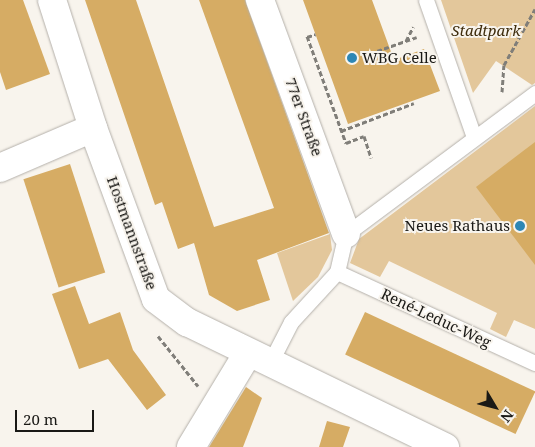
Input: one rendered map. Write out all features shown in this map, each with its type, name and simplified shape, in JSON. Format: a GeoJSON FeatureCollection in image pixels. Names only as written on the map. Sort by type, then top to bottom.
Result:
{"type":"FeatureCollection","features":[{"type":"Feature","properties":{"kind":"street","name":"Hostmannstraße"},"geometry":{"type":"LineString","coordinates":[[52,0],[93,128],[156,299],[187,322],[445,447]]}},
{"type":"Feature","properties":{"kind":"street","name":"77er Straße"},"geometry":{"type":"LineString","coordinates":[[260,0],[346,234]]}},
{"type":"Feature","properties":{"kind":"street"},"geometry":{"type":"LineString","coordinates":[[0,168],[93,128]]}},
{"type":"Feature","properties":{"kind":"street"},"geometry":{"type":"LineString","coordinates":[[191,447],[215,404],[259,358]]}},
{"type":"Feature","properties":{"kind":"lane"},"geometry":{"type":"LineString","coordinates":[[426,0],[474,137]]}},
{"type":"Feature","properties":{"kind":"lane"},"geometry":{"type":"LineString","coordinates":[[259,358],[337,272],[346,234],[535,93]]}},
{"type":"Feature","properties":{"kind":"lane","name":"René-Leduc-Weg"},"geometry":{"type":"LineString","coordinates":[[337,272],[535,363]]}},
{"type":"Feature","properties":{"kind":"path"},"geometry":{"type":"LineString","coordinates":[[510,111],[501,89],[504,65],[535,9]]}},
{"type":"Feature","properties":{"kind":"path"},"geometry":{"type":"LineString","coordinates":[[377,51],[436,30]]}},
{"type":"Feature","properties":{"kind":"path"},"geometry":{"type":"LineString","coordinates":[[307,36],[346,143],[364,136],[372,158]]}},
{"type":"Feature","properties":{"kind":"path"},"geometry":{"type":"LineString","coordinates":[[313,142],[414,104]]}},
{"type":"Feature","properties":{"kind":"path"},"geometry":{"type":"LineString","coordinates":[[156,299],[153,329],[215,404]]}},
{"type":"Feature","properties":{"kind":"green space","name":"Stadtpark"},"geometry":{"type":"Polygon","coordinates":[[[441,0],[535,0],[535,83],[532,85],[496,61],[473,93],[441,0]]]}},
{"type":"Feature","properties":{"kind":"green space"},"geometry":{"type":"Polygon","coordinates":[[[535,106],[535,329],[514,320],[506,337],[490,329],[497,313],[389,261],[380,277],[350,263],[359,239],[535,106]]]}},
{"type":"Feature","properties":{"kind":"green space"},"geometry":{"type":"Polygon","coordinates":[[[330,234],[332,250],[318,277],[293,301],[277,253],[330,234]]]}},
{"type":"Feature","properties":{"kind":"building"},"geometry":{"type":"Polygon","coordinates":[[[0,0],[23,0],[50,74],[6,90],[0,72],[0,0]]]}},
{"type":"Feature","properties":{"kind":"building"},"geometry":{"type":"Polygon","coordinates":[[[85,0],[136,0],[214,227],[274,208],[199,0],[245,0],[329,233],[257,260],[270,300],[237,311],[209,295],[194,243],[178,249],[162,202],[155,205],[85,0]]]}},
{"type":"Feature","properties":{"kind":"building","name":"WBG Celle"},"geometry":{"type":"Polygon","coordinates":[[[303,0],[372,0],[394,60],[424,49],[440,91],[348,124],[303,0]]]}},
{"type":"Feature","properties":{"kind":"building","name":"Neues Rathaus"},"geometry":{"type":"Polygon","coordinates":[[[535,142],[535,265],[476,187],[535,142]]]}},
{"type":"Feature","properties":{"kind":"building"},"geometry":{"type":"Polygon","coordinates":[[[70,164],[105,272],[59,288],[23,179],[70,164]]]}},
{"type":"Feature","properties":{"kind":"building"},"geometry":{"type":"Polygon","coordinates":[[[75,286],[89,324],[120,312],[133,350],[166,395],[147,410],[108,359],[79,369],[52,294],[75,286]]]}},
{"type":"Feature","properties":{"kind":"building"},"geometry":{"type":"Polygon","coordinates":[[[365,312],[535,391],[516,434],[345,355],[365,312]]]}},
{"type":"Feature","properties":{"kind":"building"},"geometry":{"type":"Polygon","coordinates":[[[246,387],[262,398],[243,447],[209,447],[246,387]]]}},
{"type":"Feature","properties":{"kind":"building"},"geometry":{"type":"Polygon","coordinates":[[[327,421],[350,427],[343,447],[319,447],[327,421]]]}},
{"type":"Feature","properties":{"kind":"place","name":"WBG Celle"},"geometry":{"type":"Point","coordinates":[352,58]}},
{"type":"Feature","properties":{"kind":"place","name":"Neues Rathaus"},"geometry":{"type":"Point","coordinates":[520,226]}}]}
